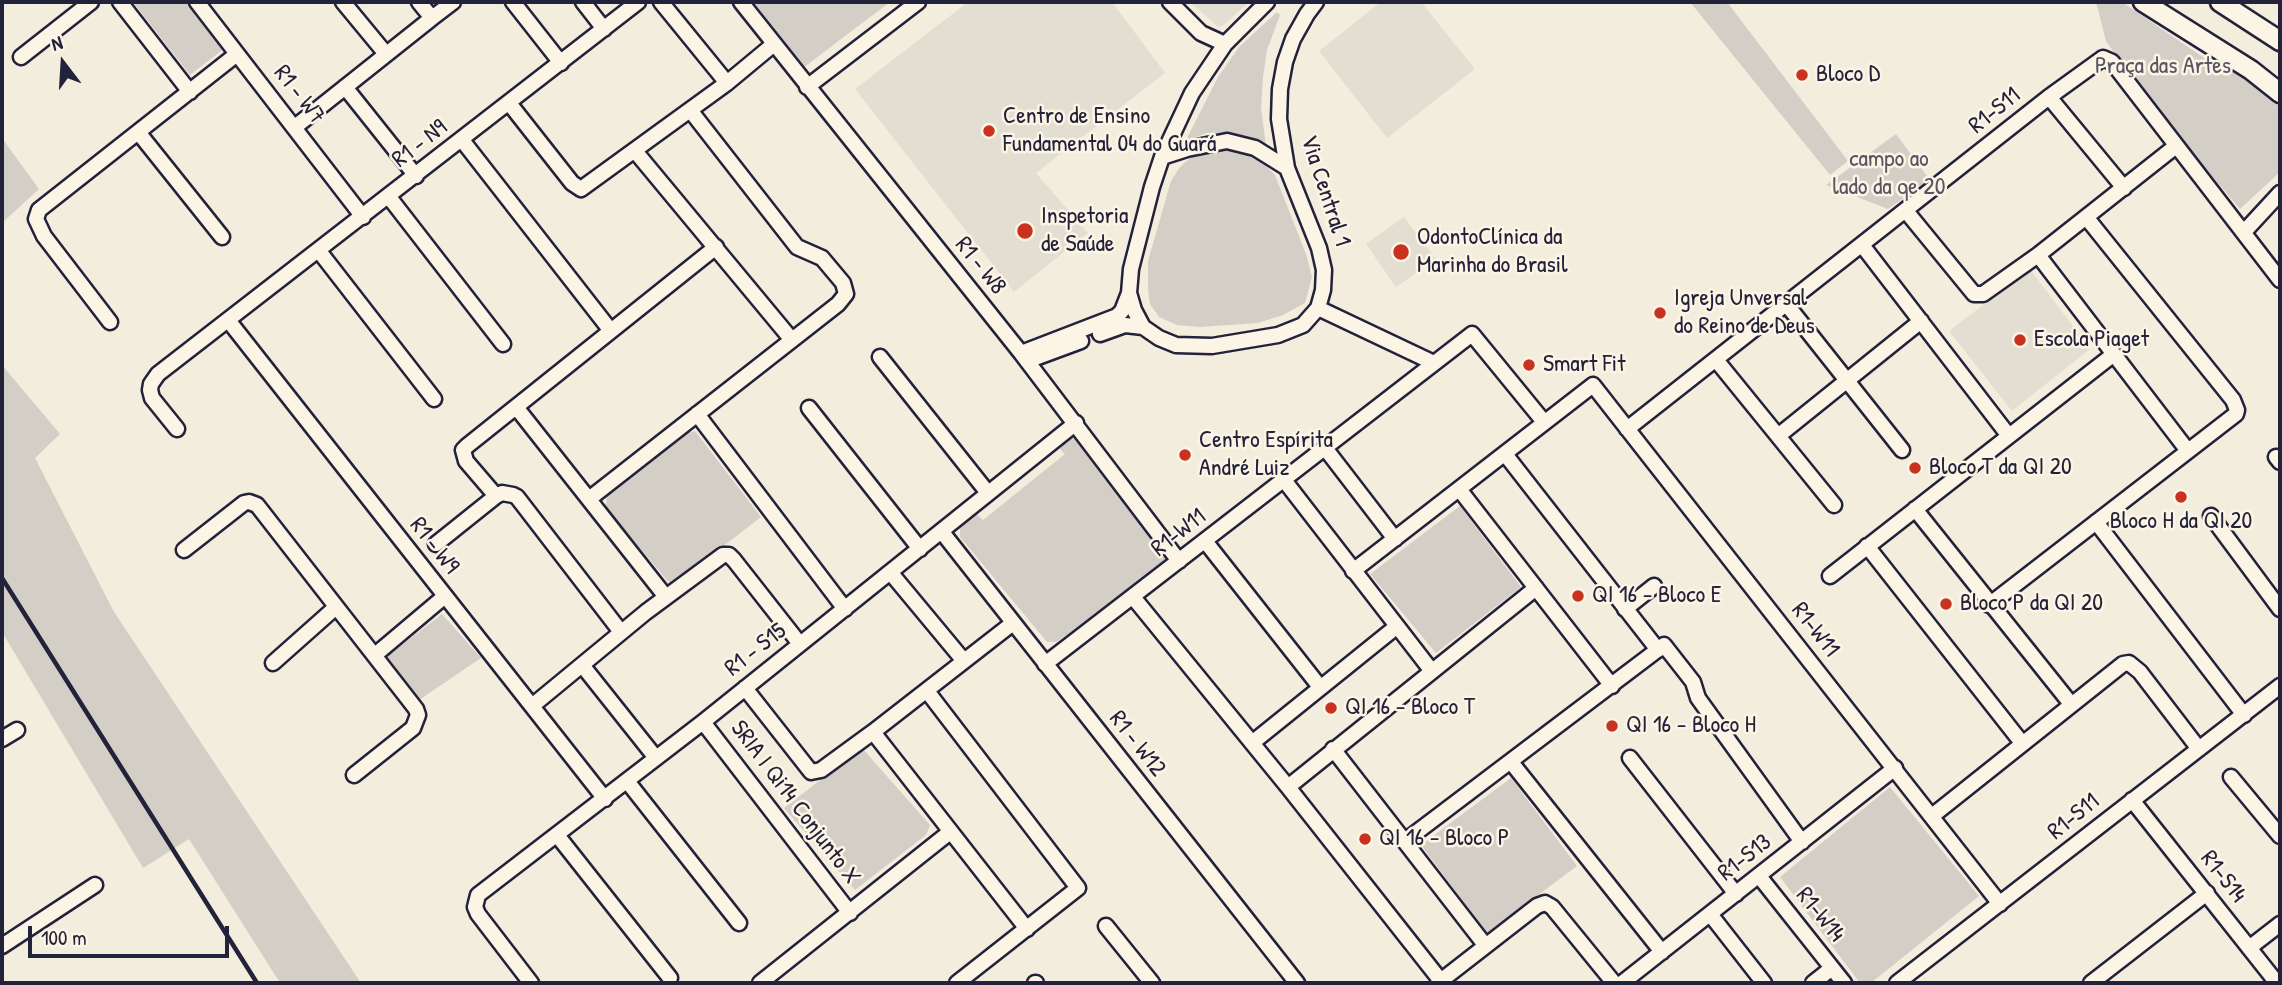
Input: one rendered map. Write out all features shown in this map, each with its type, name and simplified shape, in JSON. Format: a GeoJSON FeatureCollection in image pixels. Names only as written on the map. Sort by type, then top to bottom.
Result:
{"type":"FeatureCollection","features":[{"type":"Feature","properties":{"kind":"main road"},"geometry":{"type":"LineString","coordinates":[[2143,2],[2278,84]]}},
{"type":"Feature","properties":{"kind":"main road"},"geometry":{"type":"LineString","coordinates":[[2220,2],[2280,41]]}},
{"type":"Feature","properties":{"kind":"street"},"geometry":{"type":"LineString","coordinates":[[22,57],[91,2]]}},
{"type":"Feature","properties":{"kind":"street"},"geometry":{"type":"LineString","coordinates":[[120,2],[190,92]]}},
{"type":"Feature","properties":{"kind":"street","name":"R1 - W7"},"geometry":{"type":"LineString","coordinates":[[197,2],[363,217]]}},
{"type":"Feature","properties":{"kind":"street"},"geometry":{"type":"LineString","coordinates":[[343,2],[386,54]]}},
{"type":"Feature","properties":{"kind":"street"},"geometry":{"type":"LineString","coordinates":[[419,2],[432,18]]}},
{"type":"Feature","properties":{"kind":"street"},"geometry":{"type":"LineString","coordinates":[[295,127],[453,2]]}},
{"type":"Feature","properties":{"kind":"street"},"geometry":{"type":"LineString","coordinates":[[513,2],[561,62]]}},
{"type":"Feature","properties":{"kind":"street"},"geometry":{"type":"LineString","coordinates":[[583,2],[604,29]]}},
{"type":"Feature","properties":{"kind":"street","name":"R1 - N9"},"geometry":{"type":"LineString","coordinates":[[177,429],[152,397],[150,384],[158,374],[638,2]]}},
{"type":"Feature","properties":{"kind":"street"},"geometry":{"type":"LineString","coordinates":[[661,2],[727,83]]}},
{"type":"Feature","properties":{"kind":"street","name":"R1 - W8"},"geometry":{"type":"LineString","coordinates":[[741,2],[1024,357],[1180,561]]}},
{"type":"Feature","properties":{"kind":"street"},"geometry":{"type":"LineString","coordinates":[[807,87],[918,2]]}},
{"type":"Feature","properties":{"kind":"street"},"geometry":{"type":"LineString","coordinates":[[1170,2],[1201,33],[1224,44]]}},
{"type":"Feature","properties":{"kind":"street"},"geometry":{"type":"LineString","coordinates":[[1024,357],[1117,316],[1122,311],[1129,293],[1131,269],[1152,187],[1162,157],[1192,93],[1224,44],[1267,2]]}},
{"type":"Feature","properties":{"kind":"street","name":"Via Central 1"},"geometry":{"type":"LineString","coordinates":[[1316,2],[1293,39],[1285,62],[1280,89],[1279,119],[1287,169],[1319,248],[1324,270],[1318,309]]}},
{"type":"Feature","properties":{"kind":"street"},"geometry":{"type":"LineString","coordinates":[[1201,33],[1211,64]]}},
{"type":"Feature","properties":{"kind":"street"},"geometry":{"type":"LineString","coordinates":[[509,103],[577,187],[585,187],[727,83],[774,44]]}},
{"type":"Feature","properties":{"kind":"street"},"geometry":{"type":"LineString","coordinates":[[110,322],[44,236],[36,219],[39,210],[237,54]]}},
{"type":"Feature","properties":{"kind":"street","name":"R1-S11"},"geometry":{"type":"LineString","coordinates":[[1627,429],[2098,60],[2108,59],[2280,280]]}},
{"type":"Feature","properties":{"kind":"street"},"geometry":{"type":"LineString","coordinates":[[345,87],[416,176]]}},
{"type":"Feature","properties":{"kind":"street"},"geometry":{"type":"LineString","coordinates":[[2049,97],[2124,188]]}},
{"type":"Feature","properties":{"kind":"street"},"geometry":{"type":"LineString","coordinates":[[589,499],[838,304],[846,294],[846,290],[822,258],[797,247],[690,110]]}},
{"type":"Feature","properties":{"kind":"street"},"geometry":{"type":"LineString","coordinates":[[138,132],[222,237]]}},
{"type":"Feature","properties":{"kind":"street"},"geometry":{"type":"LineString","coordinates":[[462,139],[611,331]]}},
{"type":"Feature","properties":{"kind":"street"},"geometry":{"type":"LineString","coordinates":[[1162,157],[1227,141],[1255,148],[1287,169]]}},
{"type":"Feature","properties":{"kind":"street"},"geometry":{"type":"LineString","coordinates":[[1906,211],[1974,294],[1986,292],[2038,255],[2176,146]]}},
{"type":"Feature","properties":{"kind":"street"},"geometry":{"type":"LineString","coordinates":[[635,151],[792,340]]}},
{"type":"Feature","properties":{"kind":"street"},"geometry":{"type":"LineString","coordinates":[[2244,232],[2280,193]]}},
{"type":"Feature","properties":{"kind":"street"},"geometry":{"type":"LineString","coordinates":[[389,197],[503,344]]}},
{"type":"Feature","properties":{"kind":"street"},"geometry":{"type":"LineString","coordinates":[[1990,605],[2236,414],[2235,405],[2086,217]]}},
{"type":"Feature","properties":{"kind":"street"},"geometry":{"type":"LineString","coordinates":[[1861,245],[2009,436]]}},
{"type":"Feature","properties":{"kind":"street"},"geometry":{"type":"LineString","coordinates":[[496,496],[466,461],[463,450],[716,247]]}},
{"type":"Feature","properties":{"kind":"street"},"geometry":{"type":"LineString","coordinates":[[319,251],[434,399]]}},
{"type":"Feature","properties":{"kind":"street"},"geometry":{"type":"LineString","coordinates":[[2038,255],[2188,451]]}},
{"type":"Feature","properties":{"kind":"street"},"geometry":{"type":"LineString","coordinates":[[1129,293],[1143,327],[1176,345],[1212,346],[1278,335],[1303,325],[1318,309],[1434,363]]}},
{"type":"Feature","properties":{"kind":"street"},"geometry":{"type":"LineString","coordinates":[[1787,305],[1902,450]]}},
{"type":"Feature","properties":{"kind":"street","name":"R1 - W9"},"geometry":{"type":"LineString","coordinates":[[228,320],[605,799]]}},
{"type":"Feature","properties":{"kind":"street"},"geometry":{"type":"LineString","coordinates":[[1778,436],[1921,321]]}},
{"type":"Feature","properties":{"kind":"street"},"geometry":{"type":"LineString","coordinates":[[1024,357],[1118,327],[1143,327]]}},
{"type":"Feature","properties":{"kind":"street","name":"R1-W11"},"geometry":{"type":"LineString","coordinates":[[1045,664],[1472,334],[1544,422],[1593,385],[2000,904]]}},
{"type":"Feature","properties":{"kind":"street"},"geometry":{"type":"LineString","coordinates":[[1830,576],[2114,354]]}},
{"type":"Feature","properties":{"kind":"street"},"geometry":{"type":"LineString","coordinates":[[880,357],[988,493]]}},
{"type":"Feature","properties":{"kind":"street"},"geometry":{"type":"LineString","coordinates":[[1717,361],[1834,505]]}},
{"type":"Feature","properties":{"kind":"street"},"geometry":{"type":"LineString","coordinates":[[516,407],[666,597]]}},
{"type":"Feature","properties":{"kind":"street"},"geometry":{"type":"LineString","coordinates":[[809,408],[920,550]]}},
{"type":"Feature","properties":{"kind":"street"},"geometry":{"type":"LineString","coordinates":[[697,414],[845,609]]}},
{"type":"Feature","properties":{"kind":"street"},"geometry":{"type":"LineString","coordinates":[[1353,571],[1544,422]]}},
{"type":"Feature","properties":{"kind":"street","name":"R1 - S15"},"geometry":{"type":"LineString","coordinates":[[529,982],[478,914],[475,907],[478,895],[703,722],[1076,424]]}},
{"type":"Feature","properties":{"kind":"street"},"geometry":{"type":"LineString","coordinates":[[1325,448],[1395,539]]}},
{"type":"Feature","properties":{"kind":"street"},"geometry":{"type":"LineString","coordinates":[[1505,454],[1658,650]]}},
{"type":"Feature","properties":{"kind":"street"},"geometry":{"type":"LineString","coordinates":[[1284,480],[1431,670]]}},
{"type":"Feature","properties":{"kind":"street"},"geometry":{"type":"LineString","coordinates":[[1459,489],[1612,686]]}},
{"type":"Feature","properties":{"kind":"street"},"geometry":{"type":"LineString","coordinates":[[436,544],[496,496],[508,493],[517,497],[621,632]]}},
{"type":"Feature","properties":{"kind":"street"},"geometry":{"type":"LineString","coordinates":[[184,550],[244,503],[254,503],[416,709],[418,715],[413,728],[354,775]]}},
{"type":"Feature","properties":{"kind":"street"},"geometry":{"type":"LineString","coordinates":[[1915,509],[2071,704]]}},
{"type":"Feature","properties":{"kind":"street"},"geometry":{"type":"LineString","coordinates":[[2211,516],[2280,609]]}},
{"type":"Feature","properties":{"kind":"street"},"geometry":{"type":"LineString","coordinates":[[2096,522],[2244,715]]}},
{"type":"Feature","properties":{"kind":"street","name":"R1 - W12"},"geometry":{"type":"LineString","coordinates":[[942,532],[1297,983]]}},
{"type":"Feature","properties":{"kind":"street"},"geometry":{"type":"LineString","coordinates":[[1205,541],[1320,687]]}},
{"type":"Feature","properties":{"kind":"street"},"geometry":{"type":"LineString","coordinates":[[1867,546],[2022,743]]}},
{"type":"Feature","properties":{"kind":"street"},"geometry":{"type":"LineString","coordinates":[[532,706],[621,632],[723,555],[729,555],[800,644]]}},
{"type":"Feature","properties":{"kind":"street"},"geometry":{"type":"LineString","coordinates":[[890,572],[964,661]]}},
{"type":"Feature","properties":{"kind":"street"},"geometry":{"type":"LineString","coordinates":[[1625,609],[1654,586]]}},
{"type":"Feature","properties":{"kind":"street"},"geometry":{"type":"LineString","coordinates":[[1288,787],[1536,587]]}},
{"type":"Feature","properties":{"kind":"street"},"geometry":{"type":"LineString","coordinates":[[375,655],[445,596]]}},
{"type":"Feature","properties":{"kind":"street"},"geometry":{"type":"LineString","coordinates":[[1133,597],[1288,787],[1439,982],[1536,906],[1548,904],[1614,983]]}},
{"type":"Feature","properties":{"kind":"street"},"geometry":{"type":"LineString","coordinates":[[272,663],[336,607]]}},
{"type":"Feature","properties":{"kind":"street"},"geometry":{"type":"LineString","coordinates":[[745,688],[811,772],[821,770],[1013,623]]}},
{"type":"Feature","properties":{"kind":"street"},"geometry":{"type":"LineString","coordinates":[[1252,743],[1396,627]]}},
{"type":"Feature","properties":{"kind":"street"},"geometry":{"type":"LineString","coordinates":[[1405,841],[1664,645],[1693,682],[1698,698],[1802,842]]}},
{"type":"Feature","properties":{"kind":"street"},"geometry":{"type":"LineString","coordinates":[[1932,816],[2117,668],[2129,663],[2140,672],[2199,749]]}},
{"type":"Feature","properties":{"kind":"street"},"geometry":{"type":"LineString","coordinates":[[582,664],[656,758]]}},
{"type":"Feature","properties":{"kind":"street","name":"R1-S11"},"geometry":{"type":"LineString","coordinates":[[1898,983],[2280,686]]}},
{"type":"Feature","properties":{"kind":"street"},"geometry":{"type":"LineString","coordinates":[[926,691],[1078,888],[957,983]]}},
{"type":"Feature","properties":{"kind":"street","name":"SRIA I Qi14 Conjunto X"},"geometry":{"type":"LineString","coordinates":[[703,722],[850,913]]}},
{"type":"Feature","properties":{"kind":"street"},"geometry":{"type":"LineString","coordinates":[[2,739],[17,730]]}},
{"type":"Feature","properties":{"kind":"street"},"geometry":{"type":"LineString","coordinates":[[873,732],[1027,929]]}},
{"type":"Feature","properties":{"kind":"street"},"geometry":{"type":"LineString","coordinates":[[1333,749],[1485,945]]}},
{"type":"Feature","properties":{"kind":"street"},"geometry":{"type":"LineString","coordinates":[[1630,758],[1736,894]]}},
{"type":"Feature","properties":{"kind":"street"},"geometry":{"type":"LineString","coordinates":[[1511,762],[1662,951]]}},
{"type":"Feature","properties":{"kind":"street","name":"R1-S13"},"geometry":{"type":"LineString","coordinates":[[1622,983],[1895,768]]}},
{"type":"Feature","properties":{"kind":"street"},"geometry":{"type":"LineString","coordinates":[[2231,777],[2280,836]]}},
{"type":"Feature","properties":{"kind":"street"},"geometry":{"type":"LineString","coordinates":[[627,781],[738,923]]}},
{"type":"Feature","properties":{"kind":"street","name":"R1-S14"},"geometry":{"type":"LineString","coordinates":[[2132,800],[2277,983]]}},
{"type":"Feature","properties":{"kind":"street"},"geometry":{"type":"LineString","coordinates":[[760,983],[950,832]]}},
{"type":"Feature","properties":{"kind":"street"},"geometry":{"type":"LineString","coordinates":[[557,835],[670,978]]}},
{"type":"Feature","properties":{"kind":"street","name":"R1-W14"},"geometry":{"type":"LineString","coordinates":[[1759,876],[1844,983]]}},
{"type":"Feature","properties":{"kind":"street"},"geometry":{"type":"LineString","coordinates":[[2,946],[95,885]]}},
{"type":"Feature","properties":{"kind":"street"},"geometry":{"type":"LineString","coordinates":[[2091,983],[2207,893]]}},
{"type":"Feature","properties":{"kind":"street"},"geometry":{"type":"LineString","coordinates":[[1710,914],[1763,983]]}},
{"type":"Feature","properties":{"kind":"street"},"geometry":{"type":"LineString","coordinates":[[2249,948],[2280,924]]}},
{"type":"Feature","properties":{"kind":"street"},"geometry":{"type":"LineString","coordinates":[[1106,926],[1152,983]]}},
{"type":"Feature","properties":{"kind":"street"},"geometry":{"type":"LineString","coordinates":[[1814,983],[1832,968]]}},
{"type":"Feature","properties":{"kind":"shaded area","name":"Centro de Ensino Fundamental 04 do Guará"},"geometry":{"type":"Polygon","coordinates":[[[968,2],[1112,2],[1165,73],[1036,173],[1088,233],[1014,292],[855,89],[968,2]]]}},
{"type":"Feature","properties":{"kind":"shaded area"},"geometry":{"type":"Polygon","coordinates":[[[1190,2],[1249,2],[1224,25],[1218,27],[1190,2]]]}},
{"type":"Feature","properties":{"kind":"shaded area"},"geometry":{"type":"Polygon","coordinates":[[[1381,2],[1421,2],[1475,69],[1387,138],[1319,51],[1381,2]]]}},
{"type":"Feature","properties":{"kind":"shaded area","name":"OdontoClínica da Marinha do Brasil"},"geometry":{"type":"Polygon","coordinates":[[[1404,217],[1436,259],[1396,287],[1366,244],[1404,217]]]}},
{"type":"Feature","properties":{"kind":"shaded area","name":"Escola Piaget"},"geometry":{"type":"Polygon","coordinates":[[[2030,269],[2090,349],[2012,411],[1949,331],[2030,269]]]}},
{"type":"Feature","properties":{"kind":"green space"},"geometry":{"type":"Polygon","coordinates":[[[133,2],[188,2],[225,48],[190,75],[133,2]]]}},
{"type":"Feature","properties":{"kind":"green space"},"geometry":{"type":"Polygon","coordinates":[[[752,2],[890,2],[803,68],[752,2]]]}},
{"type":"Feature","properties":{"kind":"green space"},"geometry":{"type":"Polygon","coordinates":[[[1690,2],[1727,2],[1848,161],[1830,175],[1690,2]]]}},
{"type":"Feature","properties":{"kind":"green space","name":"Praça das Artes"},"geometry":{"type":"Polygon","coordinates":[[[2096,2],[2122,2],[2213,64],[2249,77],[2280,102],[2280,172],[2240,209],[2156,111],[2106,41],[2096,2]]]}},
{"type":"Feature","properties":{"kind":"green space"},"geometry":{"type":"Polygon","coordinates":[[[1277,12],[1280,15],[1267,50],[1263,77],[1261,108],[1266,146],[1249,137],[1228,133],[1206,133],[1185,142],[1218,77],[1239,47],[1277,12]]]}},
{"type":"Feature","properties":{"kind":"green space","name":"campo ao lado da qe 20"},"geometry":{"type":"Polygon","coordinates":[[[1896,134],[1930,180],[1888,209],[1826,185],[1896,134]]]}},
{"type":"Feature","properties":{"kind":"green space"},"geometry":{"type":"Polygon","coordinates":[[[2,138],[39,189],[2,223],[2,138]]]}},
{"type":"Feature","properties":{"kind":"green space"},"geometry":{"type":"Polygon","coordinates":[[[1230,147],[1260,160],[1275,175],[1306,254],[1312,277],[1305,303],[1283,315],[1258,323],[1200,327],[1177,325],[1159,317],[1150,304],[1148,290],[1148,261],[1171,181],[1189,159],[1208,150],[1230,147]]]}},
{"type":"Feature","properties":{"kind":"green space"},"geometry":{"type":"Polygon","coordinates":[[[2,365],[60,434],[35,458],[114,612],[361,983],[280,983],[189,839],[143,868],[2,632],[2,365]]]}},
{"type":"Feature","properties":{"kind":"green space"},"geometry":{"type":"Polygon","coordinates":[[[695,431],[761,517],[672,586],[606,508],[607,493],[688,433],[695,431]]]}},
{"type":"Feature","properties":{"kind":"green space"},"geometry":{"type":"Polygon","coordinates":[[[1076,438],[1086,447],[1172,557],[1137,588],[1056,642],[1047,642],[960,537],[960,525],[975,513],[983,520],[1065,454],[1057,446],[1076,438]]]}},
{"type":"Feature","properties":{"kind":"green space"},"geometry":{"type":"Polygon","coordinates":[[[1460,506],[1521,587],[1436,653],[1370,574],[1460,506]]]}},
{"type":"Feature","properties":{"kind":"green space"},"geometry":{"type":"Polygon","coordinates":[[[442,614],[481,658],[419,700],[386,657],[442,614]]]}},
{"type":"Feature","properties":{"kind":"green space"},"geometry":{"type":"Polygon","coordinates":[[[862,748],[930,825],[926,835],[855,890],[784,808],[862,748]]]}},
{"type":"Feature","properties":{"kind":"green space"},"geometry":{"type":"Polygon","coordinates":[[[1511,778],[1577,866],[1487,933],[1421,845],[1511,778]]]}},
{"type":"Feature","properties":{"kind":"green space"},"geometry":{"type":"Polygon","coordinates":[[[1890,787],[1979,896],[1871,983],[1860,983],[1780,877],[1890,787]]]}},
{"type":"Feature","properties":{"kind":"railway"},"geometry":{"type":"LineString","coordinates":[[2,578],[257,983]]}},
{"type":"Feature","properties":{"kind":"place","name":"Bloco D"},"geometry":{"type":"Point","coordinates":[1802,75]}},
{"type":"Feature","properties":{"kind":"place","name":"Centro de Ensino Fundamental 04 do Guará"},"geometry":{"type":"Point","coordinates":[989,131]}},
{"type":"Feature","properties":{"kind":"place","name":"Inspetoria de Saúde"},"geometry":{"type":"Point","coordinates":[1025,231]}},
{"type":"Feature","properties":{"kind":"place","name":"OdontoClínica da Marinha do Brasil"},"geometry":{"type":"Point","coordinates":[1401,252]}},
{"type":"Feature","properties":{"kind":"place","name":"Igreja Unversal do Reino de Deus"},"geometry":{"type":"Point","coordinates":[1660,313]}},
{"type":"Feature","properties":{"kind":"place","name":"Escola Piaget"},"geometry":{"type":"Point","coordinates":[2020,340]}},
{"type":"Feature","properties":{"kind":"place","name":"Smart Fit"},"geometry":{"type":"Point","coordinates":[1529,365]}},
{"type":"Feature","properties":{"kind":"place","name":"Centro Espírita André Luiz"},"geometry":{"type":"Point","coordinates":[1185,455]}},
{"type":"Feature","properties":{"kind":"place","name":"Bloco T da QI 20"},"geometry":{"type":"Point","coordinates":[1915,468]}},
{"type":"Feature","properties":{"kind":"place","name":"Bloco H da QI 20"},"geometry":{"type":"Point","coordinates":[2181,497]}},
{"type":"Feature","properties":{"kind":"place","name":"QI 16 - Bloco E"},"geometry":{"type":"Point","coordinates":[1578,596]}},
{"type":"Feature","properties":{"kind":"place","name":"Bloco P da QI 20"},"geometry":{"type":"Point","coordinates":[1946,604]}},
{"type":"Feature","properties":{"kind":"place","name":"QI 16 - Bloco T"},"geometry":{"type":"Point","coordinates":[1331,708]}},
{"type":"Feature","properties":{"kind":"place","name":"QI 16 - Bloco H"},"geometry":{"type":"Point","coordinates":[1612,726]}},
{"type":"Feature","properties":{"kind":"place","name":"QI 16 - Bloco P"},"geometry":{"type":"Point","coordinates":[1365,839]}}]}
